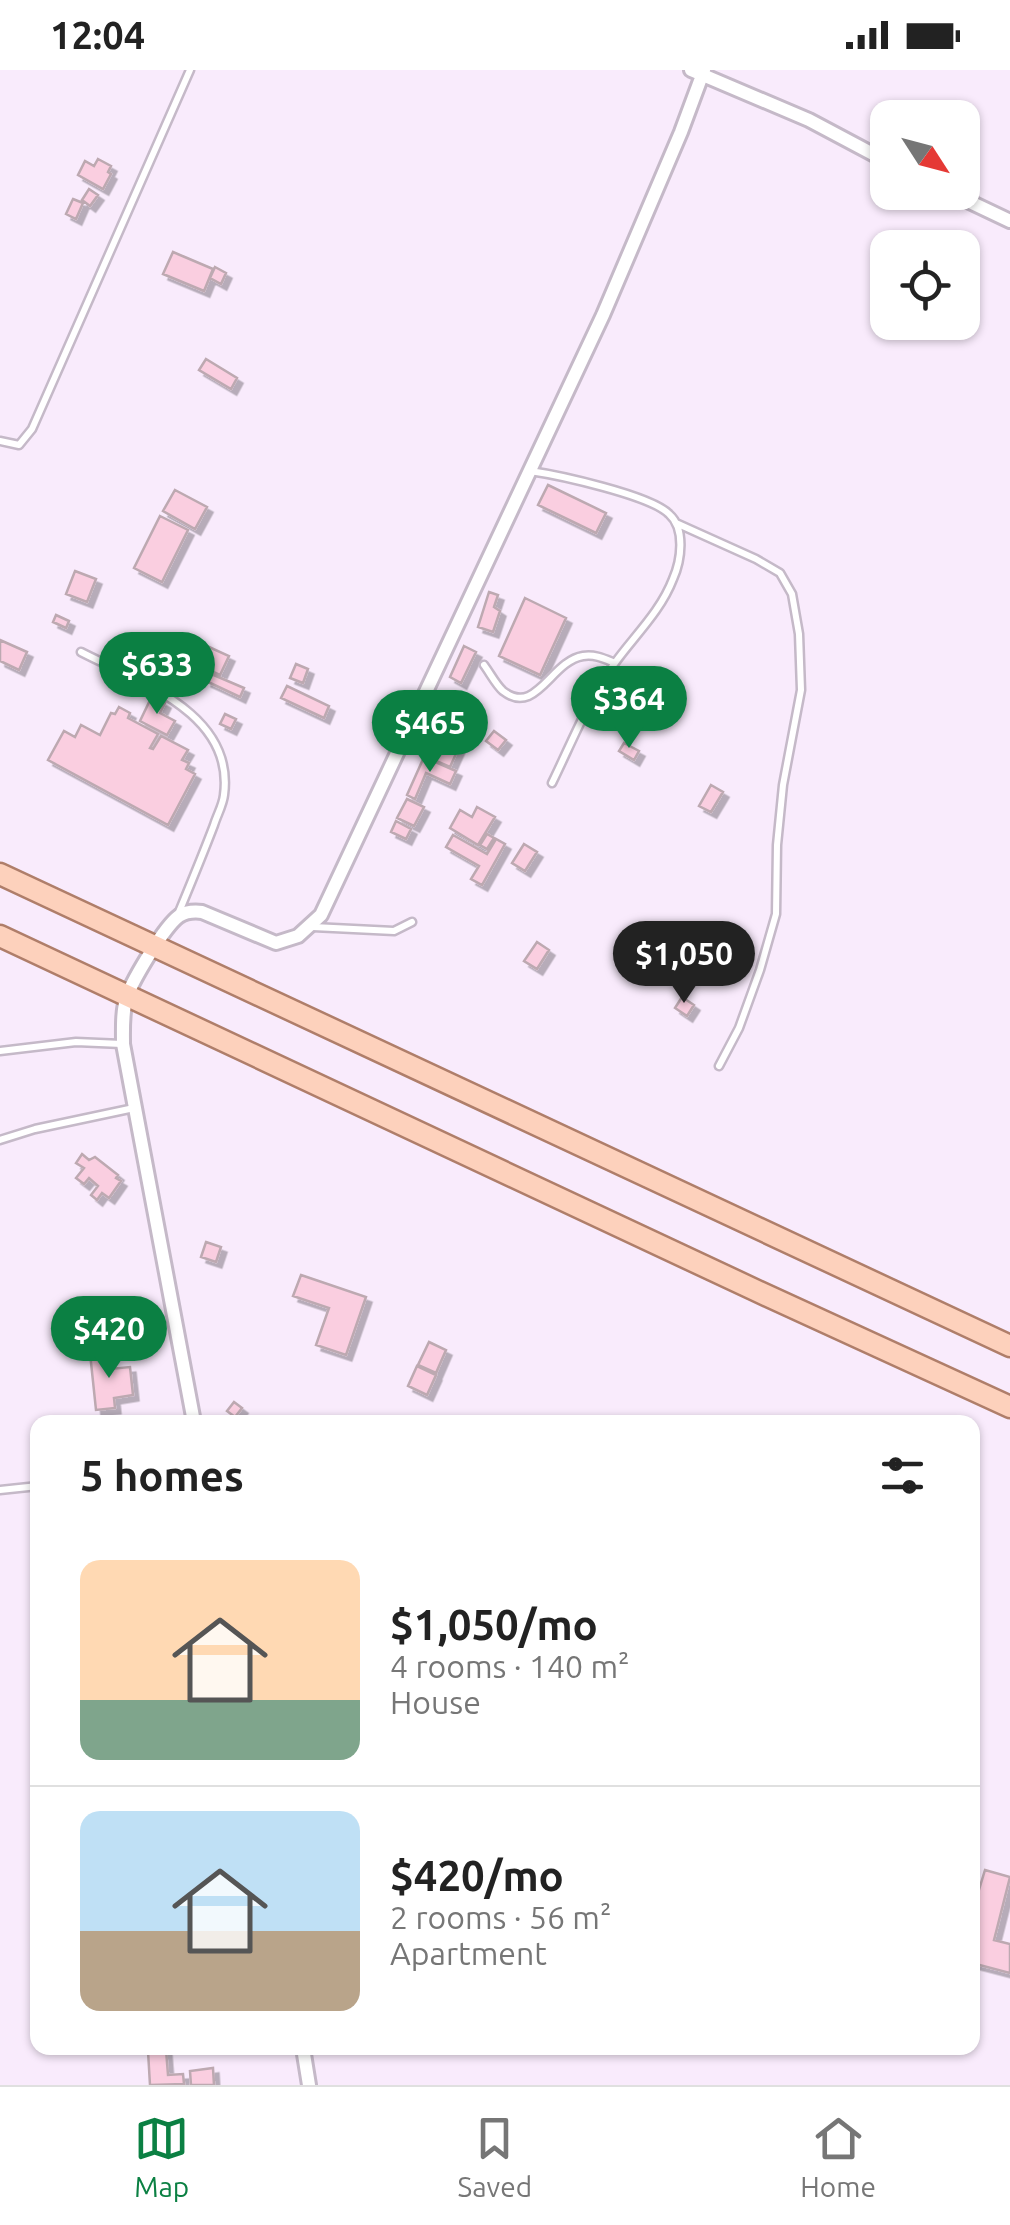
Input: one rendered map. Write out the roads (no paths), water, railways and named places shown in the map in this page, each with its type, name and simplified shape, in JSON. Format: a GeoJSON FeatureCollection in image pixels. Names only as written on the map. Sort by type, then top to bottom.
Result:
{"type":"FeatureCollection","features":[{"type":"Feature","properties":{"kind":"main road"},"geometry":{"type":"LineString","coordinates":[[0,874],[1010,1346]]}},
{"type":"Feature","properties":{"kind":"main road"},"geometry":{"type":"LineString","coordinates":[[0,936],[1010,1407]]}},
{"type":"Feature","properties":{"kind":"street"},"geometry":{"type":"LineString","coordinates":[[193,1415],[123,1044],[128,996],[155,946],[177,918],[202,912],[276,942],[298,936],[321,915],[602,315],[699,72],[808,120],[870,153]]}},
{"type":"Feature","properties":{"kind":"street"},"geometry":{"type":"LineString","coordinates":[[980,206],[1009,219]]}},
{"type":"Feature","properties":{"kind":"street"},"geometry":{"type":"LineString","coordinates":[[304,2055],[309,2085]]}},
{"type":"Feature","properties":{"kind":"lane"},"geometry":{"type":"LineString","coordinates":[[0,442],[19,445],[32,430],[190,70]]}},
{"type":"Feature","properties":{"kind":"lane"},"geometry":{"type":"LineString","coordinates":[[529,471],[631,496],[669,514],[680,540],[680,560],[672,582],[656,612],[594,694],[552,783]]}},
{"type":"Feature","properties":{"kind":"lane"},"geometry":{"type":"LineString","coordinates":[[676,524],[780,572],[792,594],[799,634],[801,690],[783,784],[776,914],[739,1028],[720,1066]]}},
{"type":"Feature","properties":{"kind":"lane"},"geometry":{"type":"LineString","coordinates":[[81,652],[168,697],[198,720],[216,744],[223,769],[224,797],[177,918]]}},
{"type":"Feature","properties":{"kind":"lane"},"geometry":{"type":"LineString","coordinates":[[484,665],[503,691],[519,698],[533,696],[564,662],[598,656],[615,663]]}},
{"type":"Feature","properties":{"kind":"lane"},"geometry":{"type":"LineString","coordinates":[[312,926],[394,931],[412,922]]}},
{"type":"Feature","properties":{"kind":"lane"},"geometry":{"type":"LineString","coordinates":[[0,1051],[76,1042],[123,1044]]}},
{"type":"Feature","properties":{"kind":"lane"},"geometry":{"type":"LineString","coordinates":[[0,1140],[135,1108]]}},
{"type":"Feature","properties":{"kind":"lane"},"geometry":{"type":"LineString","coordinates":[[0,1490],[30,1487]]}}]}
